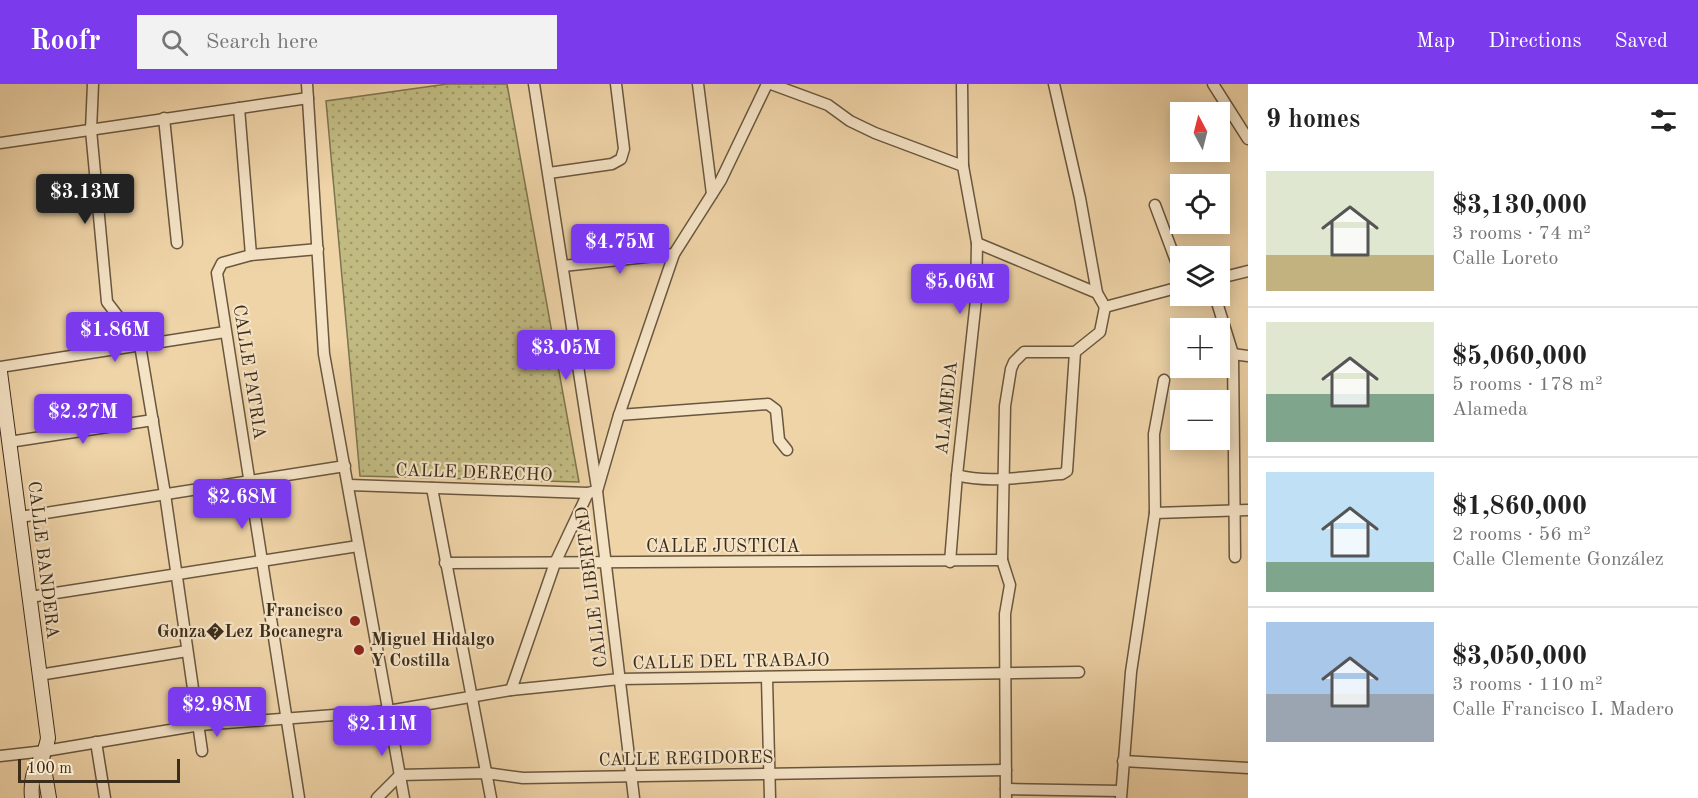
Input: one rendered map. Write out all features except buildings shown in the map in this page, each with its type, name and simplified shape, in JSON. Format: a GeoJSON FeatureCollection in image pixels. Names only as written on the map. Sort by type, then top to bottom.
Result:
{"type":"FeatureCollection","features":[{"type":"Feature","properties":{"kind":"street"},"geometry":{"type":"LineString","coordinates":[[93,84],[91,130],[107,302],[140,345],[165,494],[202,751]]}},
{"type":"Feature","properties":{"kind":"street"},"geometry":{"type":"LineString","coordinates":[[307,84],[324,354],[404,798]]}},
{"type":"Feature","properties":{"kind":"street"},"geometry":{"type":"LineString","coordinates":[[511,690],[555,563],[593,492],[563,266],[534,84]]}},
{"type":"Feature","properties":{"kind":"street"},"geometry":{"type":"LineString","coordinates":[[549,172],[612,164],[621,159],[624,149],[616,84]]}},
{"type":"Feature","properties":{"kind":"street"},"geometry":{"type":"LineString","coordinates":[[698,84],[712,194]]}},
{"type":"Feature","properties":{"kind":"street"},"geometry":{"type":"LineString","coordinates":[[769,84],[828,105],[850,121],[875,133],[963,166]]}},
{"type":"Feature","properties":{"kind":"street","name":"CALLE LIBERTAD"},"geometry":{"type":"LineString","coordinates":[[634,798],[620,679],[593,492],[674,254],[712,194],[769,84]]}},
{"type":"Feature","properties":{"kind":"street","name":"ALAMEDA"},"geometry":{"type":"LineString","coordinates":[[962,84],[963,166],[977,243],[976,300],[957,475],[968,478],[1005,478],[1062,474],[1067,471],[1075,352]]}},
{"type":"Feature","properties":{"kind":"street"},"geometry":{"type":"LineString","coordinates":[[1054,84],[1080,198],[1097,293],[1105,307],[1100,332],[1075,352],[1032,350],[1024,352],[1014,362],[1005,406],[1002,560],[1010,585],[1005,614],[1006,794],[1121,794],[1131,672],[1155,513],[1154,434],[1164,380]]}},
{"type":"Feature","properties":{"kind":"street"},"geometry":{"type":"LineString","coordinates":[[1213,84],[1248,139]]}},
{"type":"Feature","properties":{"kind":"street"},"geometry":{"type":"LineString","coordinates":[[0,143],[308,98]]}},
{"type":"Feature","properties":{"kind":"street"},"geometry":{"type":"LineString","coordinates":[[239,108],[251,255]]}},
{"type":"Feature","properties":{"kind":"street"},"geometry":{"type":"LineString","coordinates":[[164,118],[177,243]]}},
{"type":"Feature","properties":{"kind":"street"},"geometry":{"type":"LineString","coordinates":[[1155,206],[1170,246]]}},
{"type":"Feature","properties":{"kind":"street"},"geometry":{"type":"LineString","coordinates":[[977,243],[1097,293]]}},
{"type":"Feature","properties":{"kind":"street","name":"CALLE PATRIA"},"geometry":{"type":"LineString","coordinates":[[298,798],[225,332],[218,268],[226,261],[251,255],[318,249]]}},
{"type":"Feature","properties":{"kind":"street"},"geometry":{"type":"LineString","coordinates":[[563,266],[674,254]]}},
{"type":"Feature","properties":{"kind":"street"},"geometry":{"type":"LineString","coordinates":[[1230,276],[1248,271]]}},
{"type":"Feature","properties":{"kind":"street"},"geometry":{"type":"LineString","coordinates":[[1105,307],[1170,289]]}},
{"type":"Feature","properties":{"kind":"street"},"geometry":{"type":"LineString","coordinates":[[1218,306],[1233,354],[1235,557]]}},
{"type":"Feature","properties":{"kind":"street"},"geometry":{"type":"LineString","coordinates":[[0,367],[225,332]]}},
{"type":"Feature","properties":{"kind":"street"},"geometry":{"type":"LineString","coordinates":[[1233,354],[1248,356]]}},
{"type":"Feature","properties":{"kind":"street","name":"CALLE BANDERA"},"geometry":{"type":"LineString","coordinates":[[0,372],[9,442],[6,459],[20,517],[48,738],[43,754]]}},
{"type":"Feature","properties":{"kind":"street"},"geometry":{"type":"LineString","coordinates":[[619,415],[768,404],[776,410],[779,440],[787,450]]}},
{"type":"Feature","properties":{"kind":"street"},"geometry":{"type":"LineString","coordinates":[[9,442],[153,420]]}},
{"type":"Feature","properties":{"kind":"street"},"geometry":{"type":"LineString","coordinates":[[20,517],[345,466]]}},
{"type":"Feature","properties":{"kind":"street"},"geometry":{"type":"LineString","coordinates":[[950,562],[957,475]]}},
{"type":"Feature","properties":{"kind":"street","name":"CALLE DERECHO"},"geometry":{"type":"LineString","coordinates":[[349,485],[593,492]]}},
{"type":"Feature","properties":{"kind":"street"},"geometry":{"type":"LineString","coordinates":[[432,488],[491,798]]}},
{"type":"Feature","properties":{"kind":"street"},"geometry":{"type":"LineString","coordinates":[[1155,513],[1248,510]]}},
{"type":"Feature","properties":{"kind":"street"},"geometry":{"type":"LineString","coordinates":[[30,597],[358,546]]}},
{"type":"Feature","properties":{"kind":"street","name":"CALLE JUSTICIA"},"geometry":{"type":"LineString","coordinates":[[445,563],[604,564],[1002,560]]}},
{"type":"Feature","properties":{"kind":"street"},"geometry":{"type":"LineString","coordinates":[[39,675],[187,651]]}},
{"type":"Feature","properties":{"kind":"street","name":"CALLE DEL TRABAJO"},"geometry":{"type":"LineString","coordinates":[[0,756],[43,754],[96,742],[200,725],[388,711],[471,699],[511,690],[620,679],[1079,672]]}},
{"type":"Feature","properties":{"kind":"street"},"geometry":{"type":"LineString","coordinates":[[767,678],[770,798]]}},
{"type":"Feature","properties":{"kind":"street"},"geometry":{"type":"LineString","coordinates":[[96,742],[105,798]]}},
{"type":"Feature","properties":{"kind":"street"},"geometry":{"type":"LineString","coordinates":[[32,798],[31,775],[43,754]]}},
{"type":"Feature","properties":{"kind":"street"},"geometry":{"type":"LineString","coordinates":[[43,754],[49,798]]}},
{"type":"Feature","properties":{"kind":"street"},"geometry":{"type":"LineString","coordinates":[[1122,761],[1248,768]]}},
{"type":"Feature","properties":{"kind":"street","name":"CALLE REGIDORES"},"geometry":{"type":"LineString","coordinates":[[400,775],[486,773],[524,778],[1006,770]]}},
{"type":"Feature","properties":{"kind":"street"},"geometry":{"type":"LineString","coordinates":[[377,798],[400,775]]}},
{"type":"Feature","properties":{"kind":"shaded area"},"geometry":{"type":"Polygon","coordinates":[[[447,84],[507,84],[579,482],[360,476],[326,101],[447,84]]]}},
{"type":"Feature","properties":{"kind":"place","name":"Francisco Gonza�Lez Bocanegra"},"geometry":{"type":"Point","coordinates":[355,621]}},
{"type":"Feature","properties":{"kind":"place","name":"Miguel Hidalgo Y Costilla"},"geometry":{"type":"Point","coordinates":[359,650]}}]}
